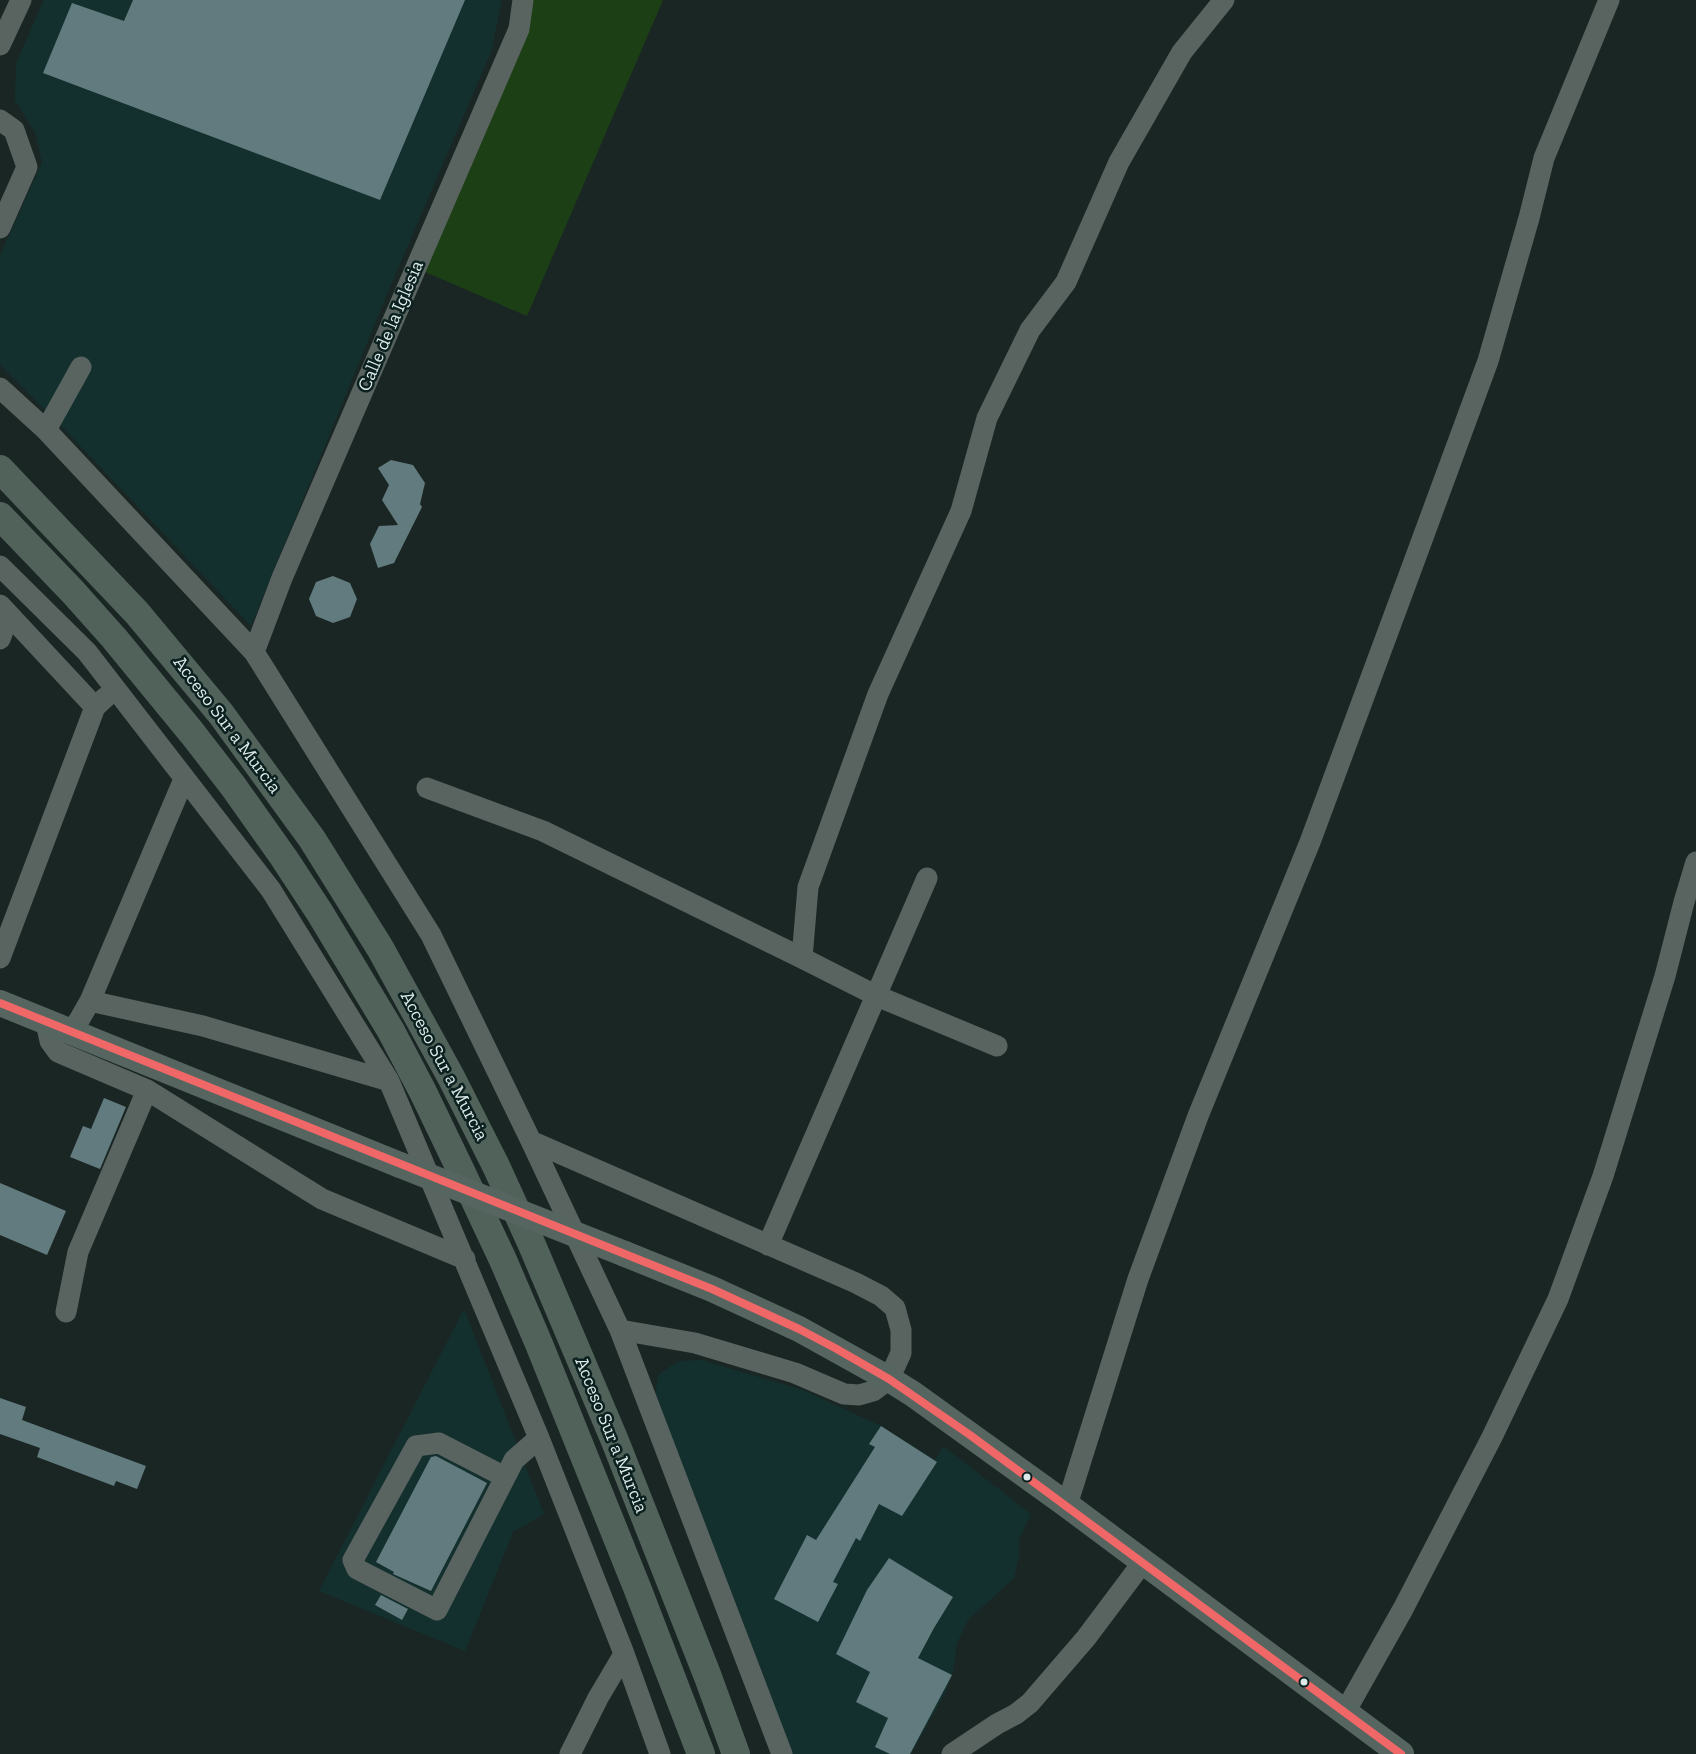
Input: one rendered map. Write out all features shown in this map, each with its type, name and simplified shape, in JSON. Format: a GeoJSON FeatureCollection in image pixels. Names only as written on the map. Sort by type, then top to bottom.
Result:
{"type":"FeatureCollection","features":[{"type":"Feature","properties":{"kind":"highway","name":"Acceso Sur a Murcia"},"geometry":{"type":"LineString","coordinates":[[0,469],[137,613],[215,706],[312,839],[380,948],[451,1077],[496,1166],[528,1236],[615,1441],[708,1677],[736,1754]]}},
{"type":"Feature","properties":{"kind":"highway","name":"Acceso Sur a Murcia"},"geometry":{"type":"LineString","coordinates":[[0,516],[114,638],[233,786],[320,913],[391,1031],[423,1092],[503,1260],[620,1544],[701,1754]]}},
{"type":"Feature","properties":{"kind":"main road"},"geometry":{"type":"LineString","coordinates":[[0,1004],[712,1289],[799,1329],[889,1378],[970,1435],[1401,1754]]}},
{"type":"Feature","properties":{"kind":"street"},"geometry":{"type":"LineString","coordinates":[[0,45],[21,0]]}},
{"type":"Feature","properties":{"kind":"street","name":"Calle de la Iglesia"},"geometry":{"type":"LineString","coordinates":[[254,652],[290,560],[519,29],[523,0]]}},
{"type":"Feature","properties":{"kind":"street"},"geometry":{"type":"LineString","coordinates":[[802,958],[808,887],[878,694],[962,511],[987,418],[1030,330],[1066,282],[1119,162],[1182,52],[1224,0]]}},
{"type":"Feature","properties":{"kind":"street"},"geometry":{"type":"LineString","coordinates":[[1067,1505],[1138,1279],[1198,1116],[1310,842],[1488,361],[1544,158],[1609,0]]}},
{"type":"Feature","properties":{"kind":"street"},"geometry":{"type":"LineString","coordinates":[[0,120],[14,130],[27,167],[0,228]]}},
{"type":"Feature","properties":{"kind":"street"},"geometry":{"type":"LineString","coordinates":[[46,430],[81,367]]}},
{"type":"Feature","properties":{"kind":"street"},"geometry":{"type":"LineString","coordinates":[[0,388],[46,430],[254,652],[431,935],[620,1330],[782,1754]]}},
{"type":"Feature","properties":{"kind":"street"},"geometry":{"type":"LineString","coordinates":[[0,566],[87,652],[271,890],[389,1081],[539,1438],[624,1654],[660,1754]]}},
{"type":"Feature","properties":{"kind":"street"},"geometry":{"type":"LineString","coordinates":[[0,638],[5,610]]}},
{"type":"Feature","properties":{"kind":"street"},"geometry":{"type":"LineString","coordinates":[[5,610],[95,707]]}},
{"type":"Feature","properties":{"kind":"street"},"geometry":{"type":"LineString","coordinates":[[34,642],[56,620]]}},
{"type":"Feature","properties":{"kind":"street"},"geometry":{"type":"LineString","coordinates":[[0,958],[95,707],[115,688]]}},
{"type":"Feature","properties":{"kind":"street"},"geometry":{"type":"LineString","coordinates":[[70,1032],[90,1001],[184,779]]}},
{"type":"Feature","properties":{"kind":"street"},"geometry":{"type":"LineString","coordinates":[[427,788],[544,831],[876,996],[997,1046]]}},
{"type":"Feature","properties":{"kind":"street"},"geometry":{"type":"LineString","coordinates":[[1345,1712],[1403,1609],[1487,1445],[1558,1299],[1606,1166],[1665,976],[1696,862]]}},
{"type":"Feature","properties":{"kind":"street"},"geometry":{"type":"LineString","coordinates":[[768,1245],[927,878]]}},
{"type":"Feature","properties":{"kind":"street"},"geometry":{"type":"LineString","coordinates":[[90,1001],[203,1026],[389,1081]]}},
{"type":"Feature","properties":{"kind":"street"},"geometry":{"type":"LineString","coordinates":[[46,1022],[50,1041],[58,1052],[147,1090],[322,1199],[465,1259]]}},
{"type":"Feature","properties":{"kind":"street"},"geometry":{"type":"LineString","coordinates":[[66,1312],[78,1252],[147,1090]]}},
{"type":"Feature","properties":{"kind":"street"},"geometry":{"type":"LineString","coordinates":[[531,1141],[856,1283],[881,1296],[895,1308],[901,1330],[901,1353],[889,1378],[873,1391],[859,1395],[844,1394],[794,1373],[695,1343],[620,1330]]}},
{"type":"Feature","properties":{"kind":"street"},"geometry":{"type":"LineString","coordinates":[[505,1477],[439,1443],[416,1446],[353,1560],[357,1569],[437,1610],[514,1460],[539,1438]]}},
{"type":"Feature","properties":{"kind":"street"},"geometry":{"type":"LineString","coordinates":[[952,1754],[996,1724],[1016,1714],[1030,1703],[1092,1631],[1143,1562]]}},
{"type":"Feature","properties":{"kind":"street"},"geometry":{"type":"LineString","coordinates":[[570,1754],[598,1698],[624,1654]]}},
{"type":"Feature","properties":{"kind":"shaded area"},"geometry":{"type":"Polygon","coordinates":[[[44,0],[502,0],[491,52],[388,292],[251,626],[69,434],[0,365],[0,255],[42,163],[36,134],[15,100],[16,63],[44,0]]]}},
{"type":"Feature","properties":{"kind":"shaded area"},"geometry":{"type":"Polygon","coordinates":[[[464,1309],[544,1514],[513,1532],[465,1651],[319,1591],[464,1309]]]}},
{"type":"Feature","properties":{"kind":"shaded area"},"geometry":{"type":"Polygon","coordinates":[[[701,1360],[803,1390],[881,1426],[935,1460],[943,1446],[1031,1514],[1019,1540],[1019,1556],[1014,1578],[968,1620],[957,1643],[953,1671],[946,1691],[911,1754],[792,1754],[731,1591],[655,1399],[658,1375],[679,1361],[701,1360]]]}},
{"type":"Feature","properties":{"kind":"green space"},"geometry":{"type":"Polygon","coordinates":[[[523,0],[663,0],[527,316],[416,268],[523,0]]]}},
{"type":"Feature","properties":{"kind":"building"},"geometry":{"type":"Polygon","coordinates":[[[133,0],[465,0],[380,200],[43,73],[72,3],[124,21],[133,0]]]}},
{"type":"Feature","properties":{"kind":"building"},"geometry":{"type":"Polygon","coordinates":[[[391,460],[413,465],[425,483],[420,504],[422,507],[394,563],[378,568],[370,544],[379,526],[398,525],[382,500],[389,485],[378,468],[391,460]]]}},
{"type":"Feature","properties":{"kind":"building"},"geometry":{"type":"Polygon","coordinates":[[[333,576],[350,583],[357,599],[350,617],[333,623],[316,616],[309,599],[316,582],[333,576]]]}},
{"type":"Feature","properties":{"kind":"building"},"geometry":{"type":"Polygon","coordinates":[[[104,1098],[126,1107],[100,1169],[70,1157],[83,1126],[91,1129],[104,1098]]]}},
{"type":"Feature","properties":{"kind":"building"},"geometry":{"type":"Polygon","coordinates":[[[0,1183],[66,1211],[47,1255],[0,1235],[0,1183]]]}},
{"type":"Feature","properties":{"kind":"building"},"geometry":{"type":"Polygon","coordinates":[[[0,1398],[26,1407],[22,1420],[146,1466],[137,1489],[116,1481],[114,1486],[37,1457],[40,1448],[0,1434],[0,1398]]]}},
{"type":"Feature","properties":{"kind":"building"},"geometry":{"type":"Polygon","coordinates":[[[881,1426],[937,1462],[902,1516],[879,1504],[860,1541],[856,1538],[833,1582],[838,1584],[818,1622],[774,1599],[807,1535],[816,1540],[875,1447],[869,1444],[881,1426]]]}},
{"type":"Feature","properties":{"kind":"building"},"geometry":{"type":"Polygon","coordinates":[[[436,1456],[487,1483],[431,1591],[393,1574],[394,1572],[376,1562],[431,1457],[436,1456]]]}},
{"type":"Feature","properties":{"kind":"building"},"geometry":{"type":"Polygon","coordinates":[[[889,1558],[953,1597],[918,1658],[952,1675],[910,1754],[890,1754],[875,1747],[888,1718],[856,1702],[870,1672],[836,1654],[867,1590],[889,1558]]]}},
{"type":"Feature","properties":{"kind":"building"},"geometry":{"type":"Polygon","coordinates":[[[381,1595],[408,1609],[402,1620],[375,1605],[381,1595]]]}},
{"type":"Feature","properties":{"kind":"transit line"},"geometry":{"type":"LineString","coordinates":[[0,1003],[712,1289],[799,1329],[835,1348],[889,1379],[970,1435],[1401,1754]]}}]}
